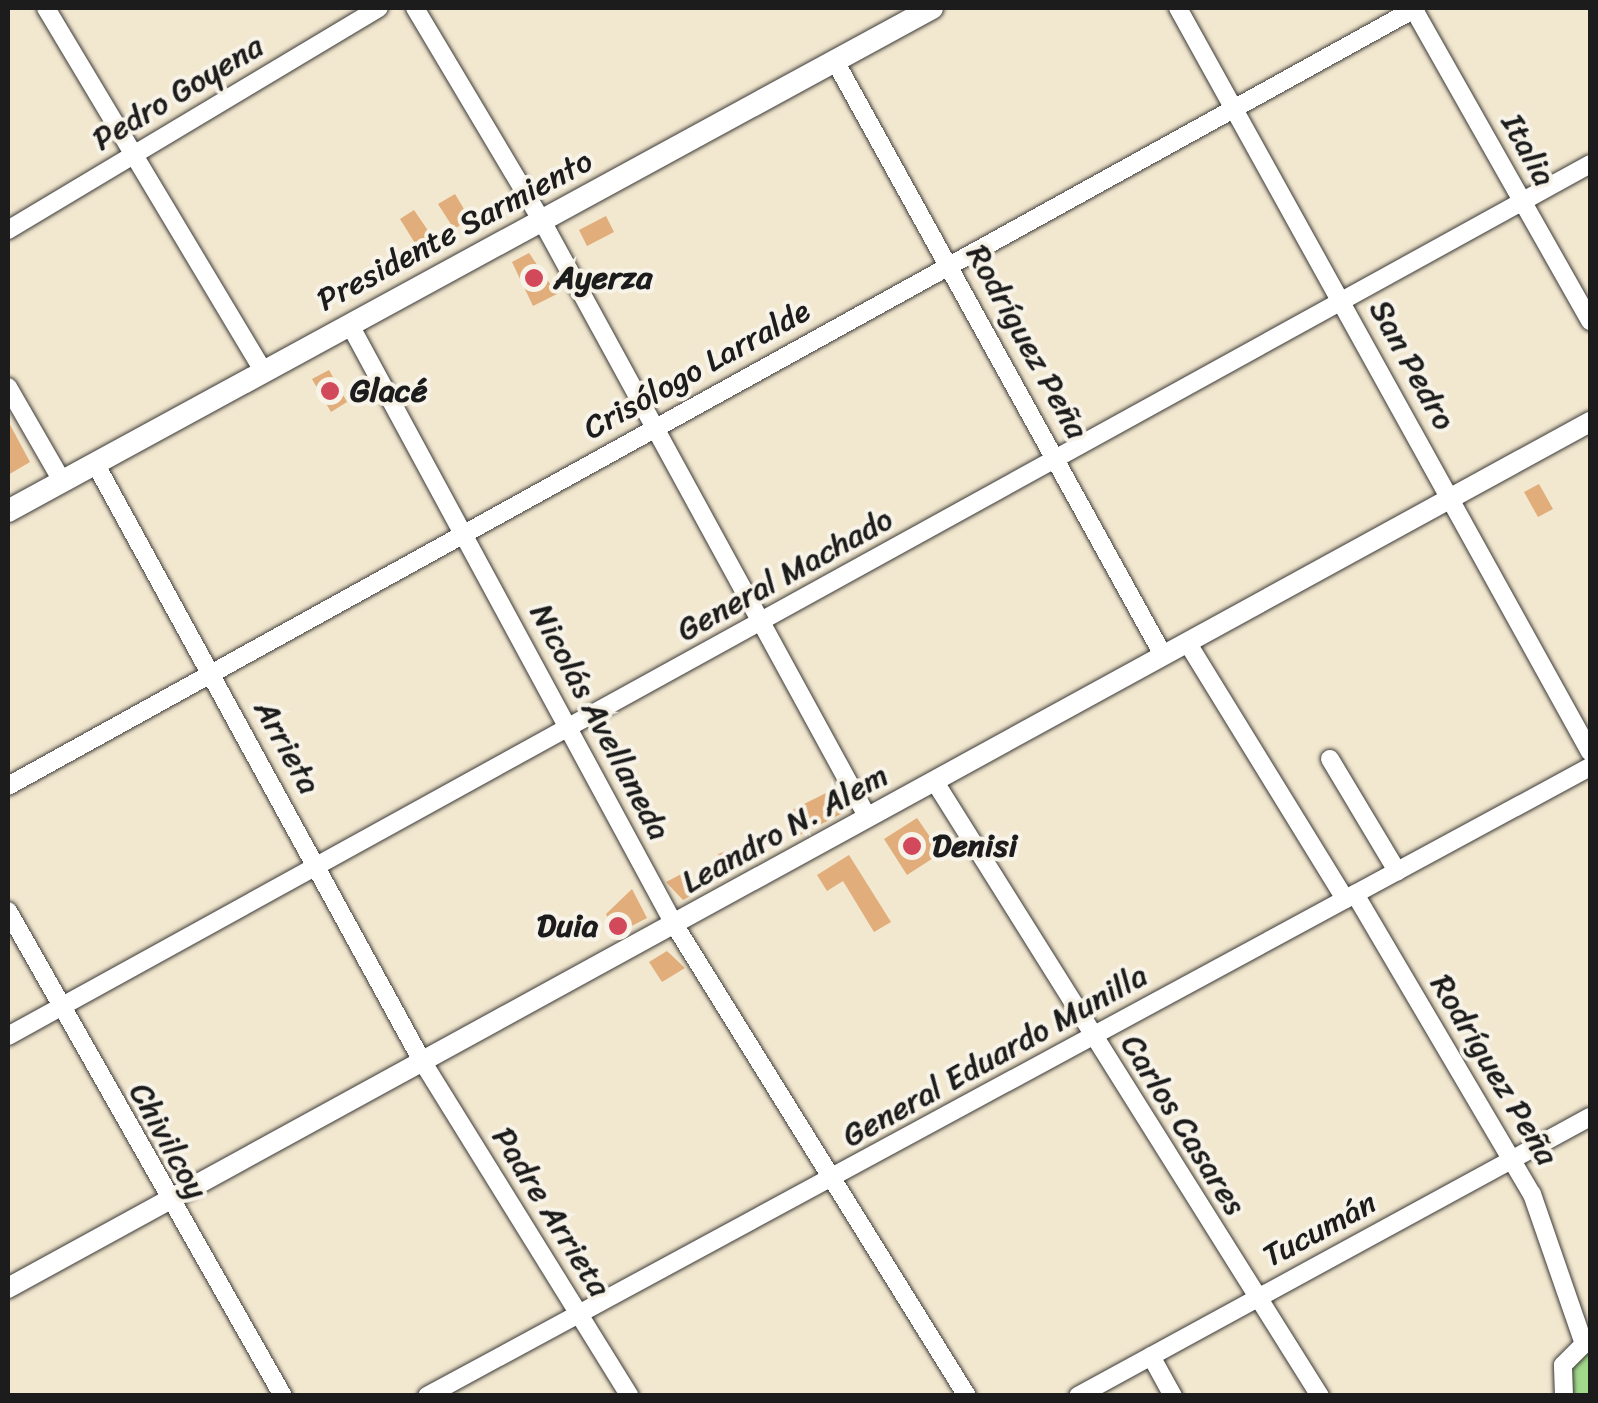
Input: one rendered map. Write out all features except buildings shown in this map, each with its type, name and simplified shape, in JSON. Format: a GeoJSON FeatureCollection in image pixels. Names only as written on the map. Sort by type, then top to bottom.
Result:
{"type":"FeatureCollection","features":[{"type":"Feature","properties":{"kind":"main road","name":"Presidente Sarmiento"},"geometry":{"type":"LineString","coordinates":[[8,511],[836,61],[896,16],[932,8]]}},
{"type":"Feature","properties":{"kind":"street"},"geometry":{"type":"LineString","coordinates":[[46,8],[263,371]]}},
{"type":"Feature","properties":{"kind":"street","name":"Pedro Goyena"},"geometry":{"type":"LineString","coordinates":[[8,230],[378,8]]}},
{"type":"Feature","properties":{"kind":"street"},"geometry":{"type":"LineString","coordinates":[[415,8],[542,221],[868,818]]}},
{"type":"Feature","properties":{"kind":"street","name":"San Pedro"},"geometry":{"type":"LineString","coordinates":[[1178,8],[1590,752]]}},
{"type":"Feature","properties":{"kind":"street","name":"Crisólogo Larralde"},"geometry":{"type":"LineString","coordinates":[[8,786],[1414,8]]}},
{"type":"Feature","properties":{"kind":"street","name":"Italia"},"geometry":{"type":"LineString","coordinates":[[1414,8],[1590,321]]}},
{"type":"Feature","properties":{"kind":"street","name":"Rodríguez Peña"},"geometry":{"type":"LineString","coordinates":[[836,61],[1163,655]]}},
{"type":"Feature","properties":{"kind":"street","name":"General Machado"},"geometry":{"type":"LineString","coordinates":[[8,1036],[1057,458],[1345,304],[1590,164]]}},
{"type":"Feature","properties":{"kind":"street","name":"Nicolás Avellaneda"},"geometry":{"type":"LineString","coordinates":[[350,325],[674,924],[966,1396]]}},
{"type":"Feature","properties":{"kind":"street"},"geometry":{"type":"LineString","coordinates":[[8,386],[62,481]]}},
{"type":"Feature","properties":{"kind":"street","name":"Leandro N. Alem"},"geometry":{"type":"LineString","coordinates":[[8,1288],[1590,422]]}},
{"type":"Feature","properties":{"kind":"street","name":"Arrieta"},"geometry":{"type":"LineString","coordinates":[[95,462],[422,1061]]}},
{"type":"Feature","properties":{"kind":"street","name":"Rodríguez Peña"},"geometry":{"type":"LineString","coordinates":[[1187,642],[1350,896],[1538,1208],[1587,1340],[1563,1365],[1560,1394]]}},
{"type":"Feature","properties":{"kind":"street"},"geometry":{"type":"LineString","coordinates":[[1330,759],[1398,871]]}},
{"type":"Feature","properties":{"kind":"street","name":"General Eduardo Munilla"},"geometry":{"type":"LineString","coordinates":[[427,1396],[1590,767]]}},
{"type":"Feature","properties":{"kind":"street","name":"Carlos Casares"},"geometry":{"type":"LineString","coordinates":[[935,782],[1255,1299],[1320,1396]]}},
{"type":"Feature","properties":{"kind":"street","name":"Chivilcoy"},"geometry":{"type":"LineString","coordinates":[[8,912],[165,1201],[283,1396]]}},
{"type":"Feature","properties":{"kind":"street","name":"Padre Arrieta"},"geometry":{"type":"LineString","coordinates":[[422,1061],[630,1396]]}},
{"type":"Feature","properties":{"kind":"street","name":"Tucumán"},"geometry":{"type":"LineString","coordinates":[[1078,1396],[1590,1117]]}},
{"type":"Feature","properties":{"kind":"street"},"geometry":{"type":"LineString","coordinates":[[1151,1356],[1173,1396]]}},
{"type":"Feature","properties":{"kind":"green space"},"geometry":{"type":"Polygon","coordinates":[[[1590,1341],[1590,1395],[1568,1395],[1572,1355],[1590,1341]]]}},
{"type":"Feature","properties":{"kind":"place","name":"Ayerza"},"geometry":{"type":"Point","coordinates":[534,278]}},
{"type":"Feature","properties":{"kind":"place","name":"Glacé"},"geometry":{"type":"Point","coordinates":[330,391]}},
{"type":"Feature","properties":{"kind":"place","name":"Denisi"},"geometry":{"type":"Point","coordinates":[912,846]}},
{"type":"Feature","properties":{"kind":"place","name":"Duia"},"geometry":{"type":"Point","coordinates":[618,926]}}]}
